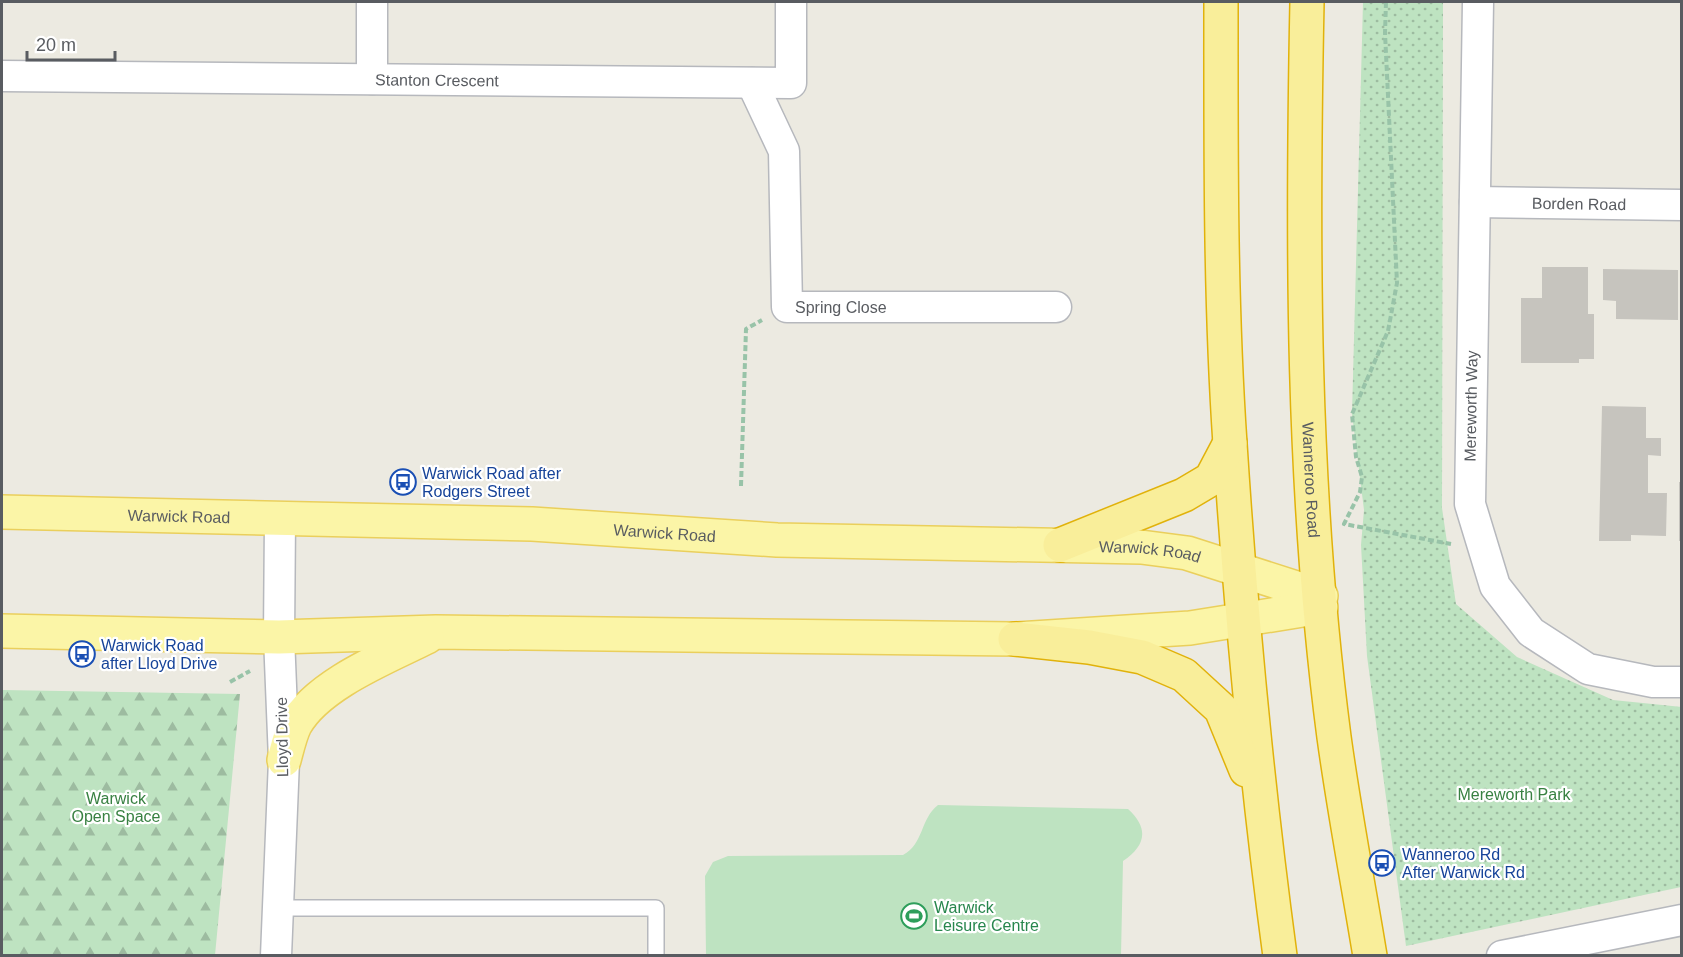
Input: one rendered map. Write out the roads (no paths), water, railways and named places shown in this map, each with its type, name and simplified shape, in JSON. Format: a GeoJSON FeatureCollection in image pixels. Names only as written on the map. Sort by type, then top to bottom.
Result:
{"type":"FeatureCollection","features":[{"type":"Feature","properties":{"kind":"highway"},"geometry":{"type":"LineString","coordinates":[[1221,2],[1223,281],[1230,443],[1259,799],[1280,956]]}},
{"type":"Feature","properties":{"kind":"highway","name":"Wanneroo Road"},"geometry":{"type":"LineString","coordinates":[[1307,2],[1304,313],[1314,525],[1334,737],[1370,956]]}},
{"type":"Feature","properties":{"kind":"highway"},"geometry":{"type":"LineString","coordinates":[[1060,545],[1184,495],[1211,479],[1230,443]]}},
{"type":"Feature","properties":{"kind":"highway"},"geometry":{"type":"LineString","coordinates":[[1015,639],[1089,647],[1142,657],[1184,675],[1221,709],[1259,799]]}},
{"type":"Feature","properties":{"kind":"main road","name":"Warwick Road"},"geometry":{"type":"LineString","coordinates":[[2,512],[532,524],[777,540],[1141,547],[1187,553],[1239,570],[1321,602]]}},
{"type":"Feature","properties":{"kind":"main road"},"geometry":{"type":"LineString","coordinates":[[2,631],[279,637],[436,632],[1015,639],[1179,629],[1244,620],[1321,602]]}},
{"type":"Feature","properties":{"kind":"main road"},"geometry":{"type":"LineString","coordinates":[[284,760],[296,724],[318,699],[343,680],[436,632]]}},
{"type":"Feature","properties":{"kind":"street"},"geometry":{"type":"LineString","coordinates":[[372,2],[372,79]]}},
{"type":"Feature","properties":{"kind":"street","name":"Stanton Crescent"},"geometry":{"type":"LineString","coordinates":[[2,76],[791,83],[791,2]]}},
{"type":"Feature","properties":{"kind":"street","name":"Mereworth Way"},"geometry":{"type":"LineString","coordinates":[[1478,2],[1470,504],[1495,586],[1531,632],[1588,669],[1653,682],[1682,682]]}},
{"type":"Feature","properties":{"kind":"street","name":"Spring Close"},"geometry":{"type":"LineString","coordinates":[[752,83],[784,151],[787,308],[1056,308]]}},
{"type":"Feature","properties":{"kind":"street","name":"Borden Road"},"geometry":{"type":"LineString","coordinates":[[1474,202],[1682,205]]}},
{"type":"Feature","properties":{"kind":"street","name":"Lloyd Drive"},"geometry":{"type":"LineString","coordinates":[[276,956],[284,760],[279,637],[280,519]]}},
{"type":"Feature","properties":{"kind":"street"},"geometry":{"type":"LineString","coordinates":[[1502,956],[1682,920]]}},
{"type":"Feature","properties":{"kind":"lane"},"geometry":{"type":"LineString","coordinates":[[278,908],[656,908],[656,956]]}},
{"type":"Feature","properties":{"kind":"place","name":"Warwick Road after Rodgers Street"},"geometry":{"type":"Point","coordinates":[403,482]}},
{"type":"Feature","properties":{"kind":"place","name":"Warwick Road after Lloyd Drive"},"geometry":{"type":"Point","coordinates":[82,654]}},
{"type":"Feature","properties":{"kind":"place","name":"Wanneroo Rd After Warwick Rd"},"geometry":{"type":"Point","coordinates":[1382,863]}},
{"type":"Feature","properties":{"kind":"place","name":"Warwick Leisure Centre"},"geometry":{"type":"Point","coordinates":[914,916]}},
{"type":"Feature","properties":{"kind":"park label","name":"Mereworth Park"},"geometry":{"type":"Point","coordinates":[1514,794]}},
{"type":"Feature","properties":{"kind":"park label","name":"Warwick Open Space"},"geometry":{"type":"Point","coordinates":[116,807]}}]}
